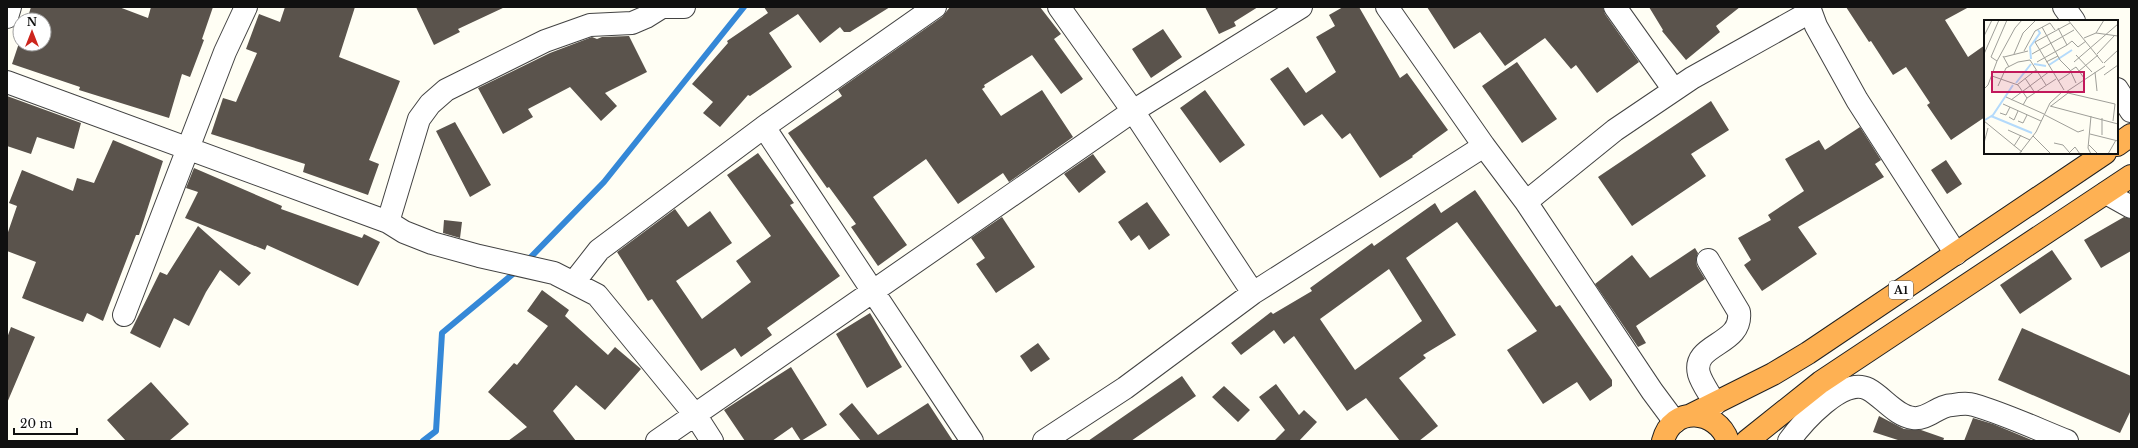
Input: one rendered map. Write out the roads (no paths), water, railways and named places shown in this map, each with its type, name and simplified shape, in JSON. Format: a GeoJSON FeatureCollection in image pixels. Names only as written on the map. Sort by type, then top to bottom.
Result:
{"type":"FeatureCollection","features":[{"type":"Feature","properties":{"kind":"highway"},"geometry":{"type":"LineString","coordinates":[[2118,144],[2131,135]]}},
{"type":"Feature","properties":{"kind":"highway","name":"A1"},"geometry":{"type":"LineString","coordinates":[[1670,431],[1715,404],[1773,374],[1808,353],[2104,154]]}},
{"type":"Feature","properties":{"kind":"highway"},"geometry":{"type":"LineString","coordinates":[[1747,441],[1821,382],[2131,176]]}},
{"type":"Feature","properties":{"kind":"highway"},"geometry":{"type":"LineString","coordinates":[[1670,431],[1701,415],[1718,424],[1728,441]]}},
{"type":"Feature","properties":{"kind":"street"},"geometry":{"type":"LineString","coordinates":[[7,17],[10,7]]}},
{"type":"Feature","properties":{"kind":"street"},"geometry":{"type":"LineString","coordinates":[[124,315],[225,52],[246,7]]}},
{"type":"Feature","properties":{"kind":"street"},"geometry":{"type":"LineString","coordinates":[[388,222],[419,120],[430,104],[446,90],[545,41],[590,25],[632,23],[646,18],[662,7]]}},
{"type":"Feature","properties":{"kind":"street"},"geometry":{"type":"LineString","coordinates":[[667,7],[684,7]]}},
{"type":"Feature","properties":{"kind":"street"},"geometry":{"type":"LineString","coordinates":[[574,282],[599,250],[764,127],[935,7]]}},
{"type":"Feature","properties":{"kind":"street"},"geometry":{"type":"LineString","coordinates":[[1059,7],[1133,111],[1253,293]]}},
{"type":"Feature","properties":{"kind":"street"},"geometry":{"type":"LineString","coordinates":[[657,441],[696,416],[770,362],[874,292],[928,252],[1133,111],[1301,7]]}},
{"type":"Feature","properties":{"kind":"street"},"geometry":{"type":"LineString","coordinates":[[1387,7],[1484,146],[1526,202],[1652,391],[1670,431]]}},
{"type":"Feature","properties":{"kind":"street"},"geometry":{"type":"LineString","coordinates":[[1615,7],[1674,90]]}},
{"type":"Feature","properties":{"kind":"street"},"geometry":{"type":"LineString","coordinates":[[2064,7],[2073,20]]}},
{"type":"Feature","properties":{"kind":"street"},"geometry":{"type":"LineString","coordinates":[[1526,202],[1615,130],[1692,78],[1809,9],[1857,100],[1956,254]]}},
{"type":"Feature","properties":{"kind":"street"},"geometry":{"type":"LineString","coordinates":[[7,82],[388,222],[404,232],[432,243],[479,256],[554,273],[574,282],[597,295],[696,416],[712,441]]}},
{"type":"Feature","properties":{"kind":"street"},"geometry":{"type":"LineString","coordinates":[[2118,91],[2131,111]]}},
{"type":"Feature","properties":{"kind":"street"},"geometry":{"type":"LineString","coordinates":[[764,127],[972,441]]}},
{"type":"Feature","properties":{"kind":"street"},"geometry":{"type":"LineString","coordinates":[[1044,441],[1125,388],[1253,293],[1484,146]]}},
{"type":"Feature","properties":{"kind":"street"},"geometry":{"type":"LineString","coordinates":[[2106,193],[2131,207]]}},
{"type":"Feature","properties":{"kind":"street"},"geometry":{"type":"LineString","coordinates":[[1708,260],[1739,312],[1740,322],[1737,329],[1702,356],[1698,364],[1699,374],[1715,404]]}},
{"type":"Feature","properties":{"kind":"street"},"geometry":{"type":"LineString","coordinates":[[1790,441],[1812,414],[1842,390],[1855,386],[1867,388],[1900,413],[1912,418],[1923,418],[1950,405],[1972,404],[2067,441]]}},
{"type":"Feature","properties":{"kind":"waterway"},"geometry":{"type":"LineString","coordinates":[[527,261],[604,182],[744,7]]}},
{"type":"Feature","properties":{"kind":"waterway"},"geometry":{"type":"LineString","coordinates":[[423,441],[436,431],[442,333],[519,269]]}}]}
